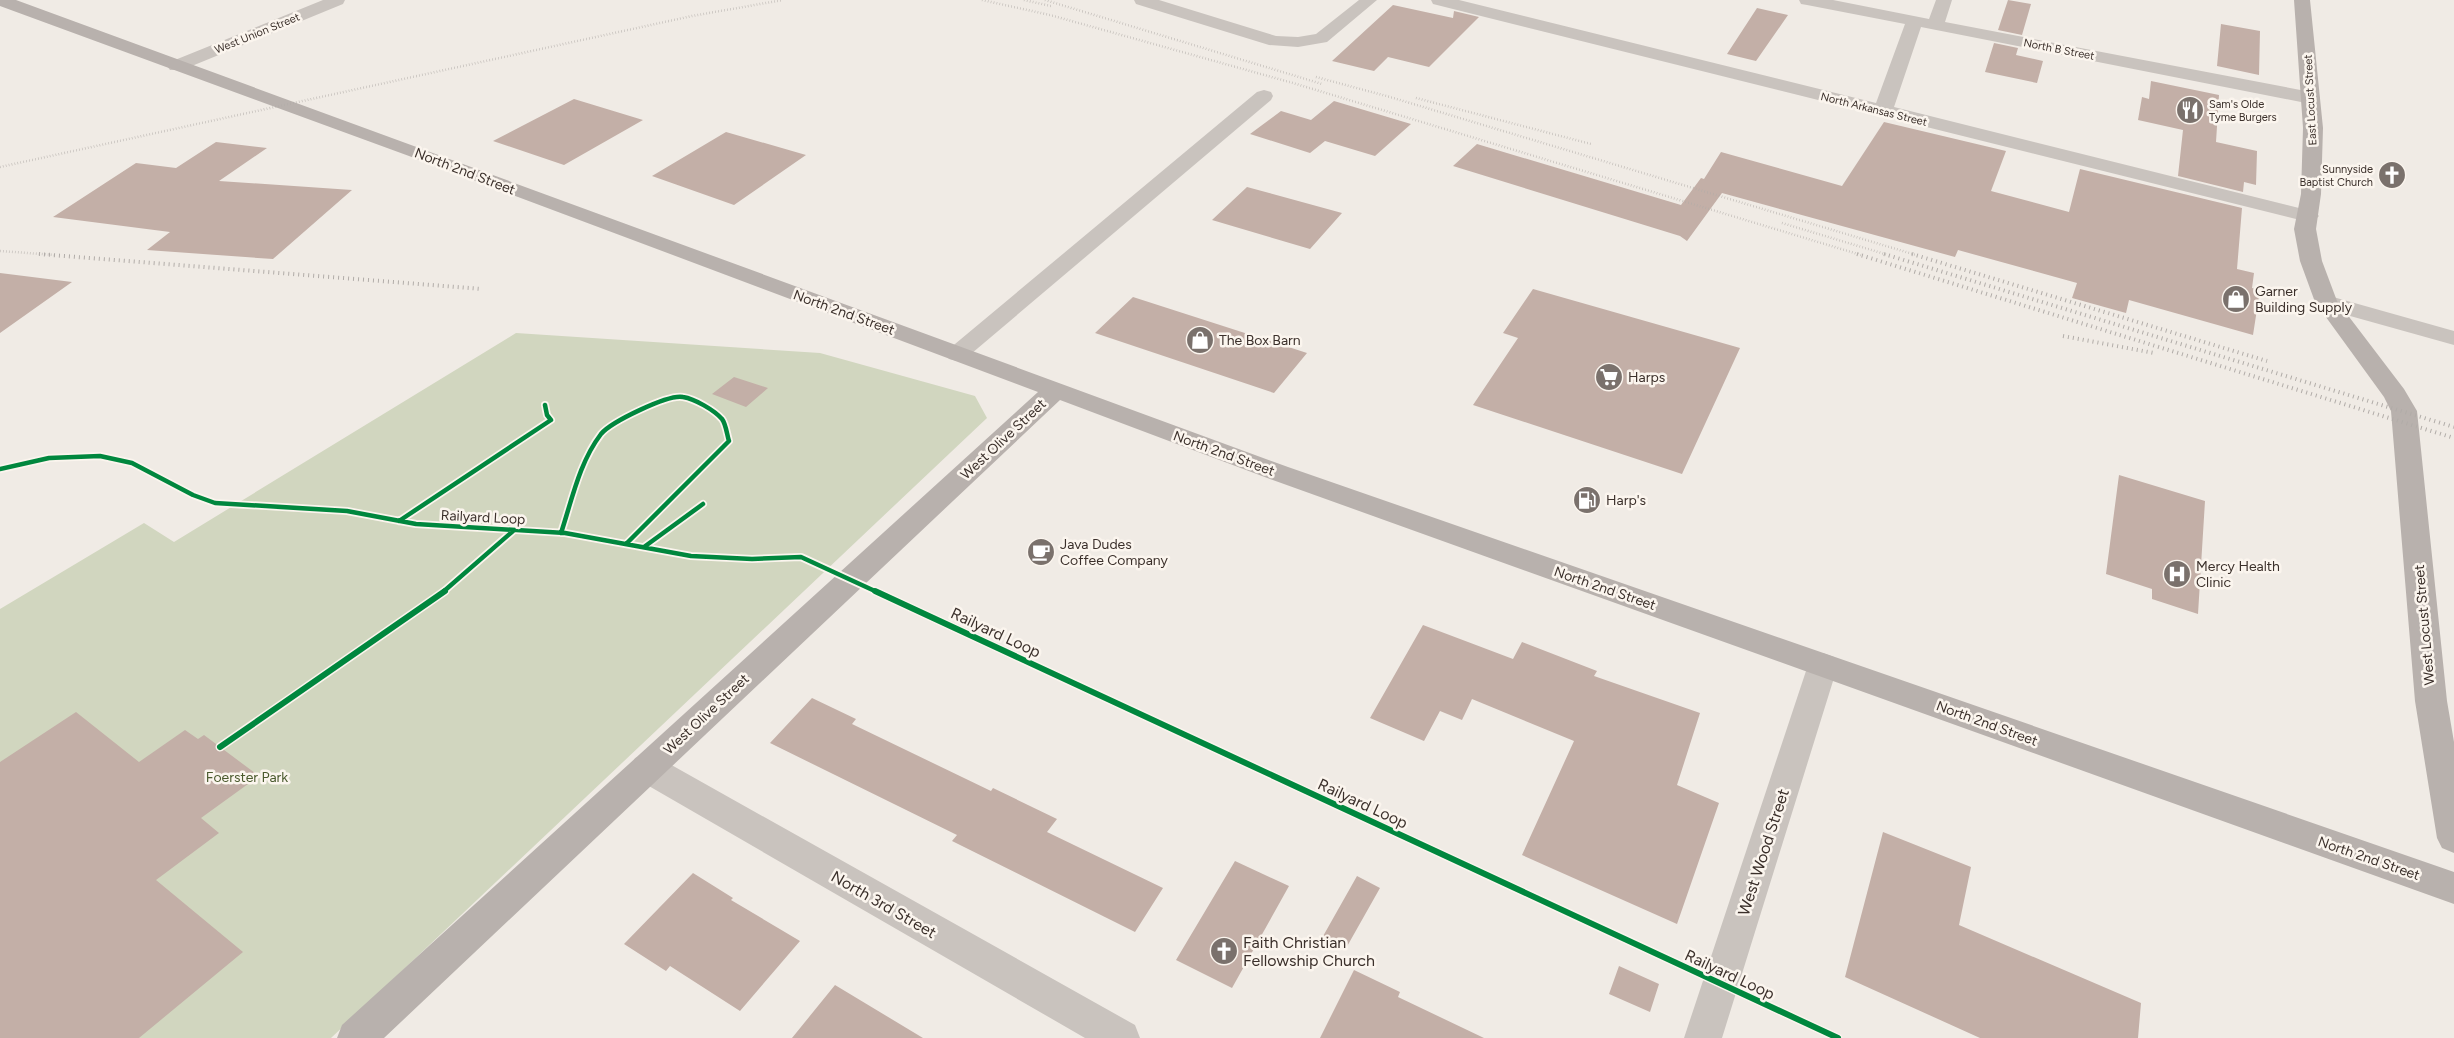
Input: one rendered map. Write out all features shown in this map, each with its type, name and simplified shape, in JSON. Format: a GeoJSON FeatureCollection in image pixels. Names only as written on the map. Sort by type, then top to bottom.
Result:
{"type":"FeatureCollection","features":[{"type":"Feature","properties":{"kind":"main road","name":"North 2nd Street"},"geometry":{"type":"LineString","coordinates":[[0,0],[176,66],[416,152],[1279,473],[2454,888]]}},
{"type":"Feature","properties":{"kind":"main road","name":"East Locust Street"},"geometry":{"type":"LineString","coordinates":[[2302,0],[2313,128],[2308,216],[2305,229],[2311,261],[2326,302],[2404,411]]}},
{"type":"Feature","properties":{"kind":"main road","name":"West Olive Street"},"geometry":{"type":"LineString","coordinates":[[356,1038],[1056,390]]}},
{"type":"Feature","properties":{"kind":"main road","name":"West Locust Street"},"geometry":{"type":"LineString","coordinates":[[2404,411],[2431,701],[2454,838]]}},
{"type":"Feature","properties":{"kind":"street","name":"West Union Street"},"geometry":{"type":"LineString","coordinates":[[176,66],[337,0]]}},
{"type":"Feature","properties":{"kind":"street"},"geometry":{"type":"LineString","coordinates":[[1142,0],[1275,41],[1298,42],[1321,38],[1369,0]]}},
{"type":"Feature","properties":{"kind":"street","name":"North Arkansas Street"},"geometry":{"type":"LineString","coordinates":[[1440,0],[2308,216]]}},
{"type":"Feature","properties":{"kind":"street","name":"North B Street"},"geometry":{"type":"LineString","coordinates":[[1807,0],[2311,98]]}},
{"type":"Feature","properties":{"kind":"street"},"geometry":{"type":"LineString","coordinates":[[1936,25],[1944,0]]}},
{"type":"Feature","properties":{"kind":"street"},"geometry":{"type":"LineString","coordinates":[[1883,111],[1914,22]]}},
{"type":"Feature","properties":{"kind":"street"},"geometry":{"type":"LineString","coordinates":[[957,354],[1264,96]]}},
{"type":"Feature","properties":{"kind":"street"},"geometry":{"type":"LineString","coordinates":[[2326,302],[2454,338]]}},
{"type":"Feature","properties":{"kind":"street","name":"West Wood Street"},"geometry":{"type":"LineString","coordinates":[[1703,1038],[1823,665]]}},
{"type":"Feature","properties":{"kind":"street","name":"North 3rd Street"},"geometry":{"type":"LineString","coordinates":[[647,768],[1120,1038]]}},
{"type":"Feature","properties":{"kind":"green space","name":"Foerster Park"},"geometry":{"type":"Polygon","coordinates":[[[516,333],[820,353],[975,396],[987,418],[331,1038],[0,1038],[0,609],[144,523],[174,542],[516,333]]]}},
{"type":"Feature","properties":{"kind":"building"},"geometry":{"type":"Polygon","coordinates":[[[2008,0],[2031,4],[2022,35],[1998,30],[2008,0]]]}},
{"type":"Feature","properties":{"kind":"building"},"geometry":{"type":"Polygon","coordinates":[[[1393,5],[1453,18],[1454,11],[1479,17],[1429,67],[1388,57],[1374,71],[1332,61],[1393,5]]]}},
{"type":"Feature","properties":{"kind":"building"},"geometry":{"type":"Polygon","coordinates":[[[1757,8],[1788,15],[1756,61],[1727,54],[1757,8]]]}},
{"type":"Feature","properties":{"kind":"building"},"geometry":{"type":"Polygon","coordinates":[[[2221,24],[2260,31],[2259,75],[2217,66],[2221,24]]]}},
{"type":"Feature","properties":{"kind":"building"},"geometry":{"type":"Polygon","coordinates":[[[1994,43],[2018,48],[2016,55],[2043,61],[2037,83],[1985,72],[1994,43]]]}},
{"type":"Feature","properties":{"kind":"building"},"geometry":{"type":"Polygon","coordinates":[[[2151,81],[2219,95],[2216,142],[2257,151],[2256,185],[2244,182],[2243,192],[2178,176],[2183,130],[2138,120],[2142,97],[2149,99],[2151,81]]]}},
{"type":"Feature","properties":{"kind":"building"},"geometry":{"type":"Polygon","coordinates":[[[574,99],[643,120],[564,165],[493,141],[574,99]]]}},
{"type":"Feature","properties":{"kind":"building"},"geometry":{"type":"Polygon","coordinates":[[[1334,101],[1411,124],[1375,156],[1325,141],[1310,153],[1250,134],[1281,111],[1311,120],[1334,101]]]}},
{"type":"Feature","properties":{"kind":"building"},"geometry":{"type":"Polygon","coordinates":[[[1884,122],[2006,151],[1991,191],[2069,212],[2080,169],[2242,208],[2237,269],[2254,273],[2252,288],[2260,290],[2253,335],[2129,300],[2126,313],[2072,298],[2077,283],[1958,250],[1955,257],[1722,193],[1687,241],[1680,236],[1453,166],[1477,144],[1681,205],[1701,178],[1704,179],[1721,152],[1842,186],[1884,122]]]}},
{"type":"Feature","properties":{"kind":"building"},"geometry":{"type":"Polygon","coordinates":[[[726,132],[806,155],[734,205],[652,176],[726,132]]]}},
{"type":"Feature","properties":{"kind":"building"},"geometry":{"type":"Polygon","coordinates":[[[216,142],[267,148],[219,181],[352,190],[273,259],[147,250],[170,232],[53,217],[136,163],[176,168],[216,142]]]}},
{"type":"Feature","properties":{"kind":"building"},"geometry":{"type":"Polygon","coordinates":[[[1247,187],[1342,213],[1310,249],[1212,220],[1247,187]]]}},
{"type":"Feature","properties":{"kind":"building"},"geometry":{"type":"Polygon","coordinates":[[[0,273],[72,282],[0,333],[0,273]]]}},
{"type":"Feature","properties":{"kind":"building","name":"Harps"},"geometry":{"type":"Polygon","coordinates":[[[1533,289],[1740,348],[1682,474],[1473,405],[1518,338],[1503,333],[1533,289]]]}},
{"type":"Feature","properties":{"kind":"building"},"geometry":{"type":"Polygon","coordinates":[[[1133,297],[1307,353],[1274,393],[1095,333],[1133,297]]]}},
{"type":"Feature","properties":{"kind":"building"},"geometry":{"type":"Polygon","coordinates":[[[734,377],[768,388],[746,407],[712,394],[734,377]]]}},
{"type":"Feature","properties":{"kind":"building"},"geometry":{"type":"Polygon","coordinates":[[[2119,475],[2205,501],[2198,614],[2152,599],[2152,589],[2106,574],[2119,475]]]}},
{"type":"Feature","properties":{"kind":"building"},"geometry":{"type":"Polygon","coordinates":[[[1423,625],[1513,659],[1522,642],[1597,671],[1594,676],[1700,713],[1677,785],[1719,803],[1677,924],[1522,855],[1574,741],[1472,699],[1462,720],[1440,711],[1424,741],[1370,718],[1423,625]]]}},
{"type":"Feature","properties":{"kind":"building"},"geometry":{"type":"Polygon","coordinates":[[[812,698],[856,719],[852,724],[991,791],[993,788],[1057,819],[1047,832],[1163,888],[1135,932],[952,841],[957,835],[770,743],[812,698]]]}},
{"type":"Feature","properties":{"kind":"building"},"geometry":{"type":"Polygon","coordinates":[[[76,712],[139,762],[185,730],[198,739],[204,735],[259,776],[201,818],[219,833],[156,880],[243,952],[139,1038],[0,1038],[0,762],[76,712]]]}},
{"type":"Feature","properties":{"kind":"building"},"geometry":{"type":"Polygon","coordinates":[[[1883,832],[1971,867],[1959,925],[2141,1003],[2138,1038],[1980,1038],[1845,977],[1883,832]]]}},
{"type":"Feature","properties":{"kind":"building"},"geometry":{"type":"Polygon","coordinates":[[[1235,861],[1289,886],[1232,988],[1176,960],[1235,861]]]}},
{"type":"Feature","properties":{"kind":"building"},"geometry":{"type":"Polygon","coordinates":[[[693,873],[733,898],[731,900],[800,941],[740,1011],[670,966],[666,971],[624,944],[693,873]]]}},
{"type":"Feature","properties":{"kind":"building"},"geometry":{"type":"Polygon","coordinates":[[[1357,876],[1380,888],[1345,950],[1322,938],[1357,876]]]}},
{"type":"Feature","properties":{"kind":"building"},"geometry":{"type":"Polygon","coordinates":[[[1619,966],[1659,984],[1650,1012],[1609,994],[1619,966]]]}},
{"type":"Feature","properties":{"kind":"building"},"geometry":{"type":"Polygon","coordinates":[[[1354,970],[1400,992],[1398,997],[1484,1038],[1320,1038],[1354,970]]]}},
{"type":"Feature","properties":{"kind":"building"},"geometry":{"type":"Polygon","coordinates":[[[835,985],[923,1038],[792,1038],[835,985]]]}},
{"type":"Feature","properties":{"kind":"railway"},"geometry":{"type":"LineString","coordinates":[[0,167],[692,16],[783,0]]}},
{"type":"Feature","properties":{"kind":"railway"},"geometry":{"type":"LineString","coordinates":[[982,0],[1050,15],[1293,83],[1861,255]]}},
{"type":"Feature","properties":{"kind":"railway"},"geometry":{"type":"LineString","coordinates":[[1024,0],[1051,6]]}},
{"type":"Feature","properties":{"kind":"railway"},"geometry":{"type":"LineString","coordinates":[[1045,0],[1322,84]]}},
{"type":"Feature","properties":{"kind":"railway"},"geometry":{"type":"LineString","coordinates":[[1316,77],[1390,97],[1916,255]]}},
{"type":"Feature","properties":{"kind":"railway"},"geometry":{"type":"LineString","coordinates":[[1416,98],[1591,144]]}},
{"type":"Feature","properties":{"kind":"railway"},"geometry":{"type":"LineString","coordinates":[[1782,223],[1888,255]]}},
{"type":"Feature","properties":{"kind":"railway"},"geometry":{"type":"LineString","coordinates":[[0,251],[55,255]]}},
{"type":"Feature","properties":{"kind":"railway"},"geometry":{"type":"LineString","coordinates":[[39,254],[482,289]]}},
{"type":"Feature","properties":{"kind":"railway"},"geometry":{"type":"LineString","coordinates":[[1857,254],[2454,438]]}},
{"type":"Feature","properties":{"kind":"railway"},"geometry":{"type":"LineString","coordinates":[[1884,254],[2454,427]]}},
{"type":"Feature","properties":{"kind":"railway"},"geometry":{"type":"LineString","coordinates":[[1912,254],[2267,361]]}},
{"type":"Feature","properties":{"kind":"railway"},"geometry":{"type":"LineString","coordinates":[[2063,336],[2154,353]]}},
{"type":"Feature","properties":{"kind":"cycle path"},"geometry":{"type":"LineString","coordinates":[[561,533],[580,473],[594,444],[603,432],[620,418],[681,396],[698,402],[723,420],[729,441],[626,544]]}},
{"type":"Feature","properties":{"kind":"cycle path"},"geometry":{"type":"LineString","coordinates":[[399,521],[551,420],[547,415],[545,405]]}},
{"type":"Feature","properties":{"kind":"cycle path","name":"Railyard Loop"},"geometry":{"type":"LineString","coordinates":[[0,469],[49,458],[83,455],[100,456],[132,463],[193,495],[215,503],[347,511],[416,524],[565,533],[691,556],[752,559],[801,557],[1838,1038]]}},
{"type":"Feature","properties":{"kind":"cycle path"},"geometry":{"type":"LineString","coordinates":[[644,547],[703,504]]}},
{"type":"Feature","properties":{"kind":"cycle path","name":"Railyard Loop"},"geometry":{"type":"LineString","coordinates":[[220,747],[454,585],[513,531]]}},
{"type":"Feature","properties":{"kind":"place","name":"Sam's Olde Tyme Burgers"},"geometry":{"type":"Point","coordinates":[2190,110]}},
{"type":"Feature","properties":{"kind":"place","name":"Sunnyside Baptist Church"},"geometry":{"type":"Point","coordinates":[2392,175]}},
{"type":"Feature","properties":{"kind":"place","name":"Garner Building Supply"},"geometry":{"type":"Point","coordinates":[2236,299]}},
{"type":"Feature","properties":{"kind":"place","name":"The Box Barn"},"geometry":{"type":"Point","coordinates":[1200,340]}},
{"type":"Feature","properties":{"kind":"place","name":"Harps"},"geometry":{"type":"Point","coordinates":[1609,377]}},
{"type":"Feature","properties":{"kind":"place","name":"Harp's"},"geometry":{"type":"Point","coordinates":[1587,500]}},
{"type":"Feature","properties":{"kind":"place","name":"Java Dudes Coffee Company"},"geometry":{"type":"Point","coordinates":[1041,552]}},
{"type":"Feature","properties":{"kind":"place","name":"Mercy Health Clinic"},"geometry":{"type":"Point","coordinates":[2177,574]}},
{"type":"Feature","properties":{"kind":"place","name":"Faith Christian Fellowship Church"},"geometry":{"type":"Point","coordinates":[1224,951]}}]}
